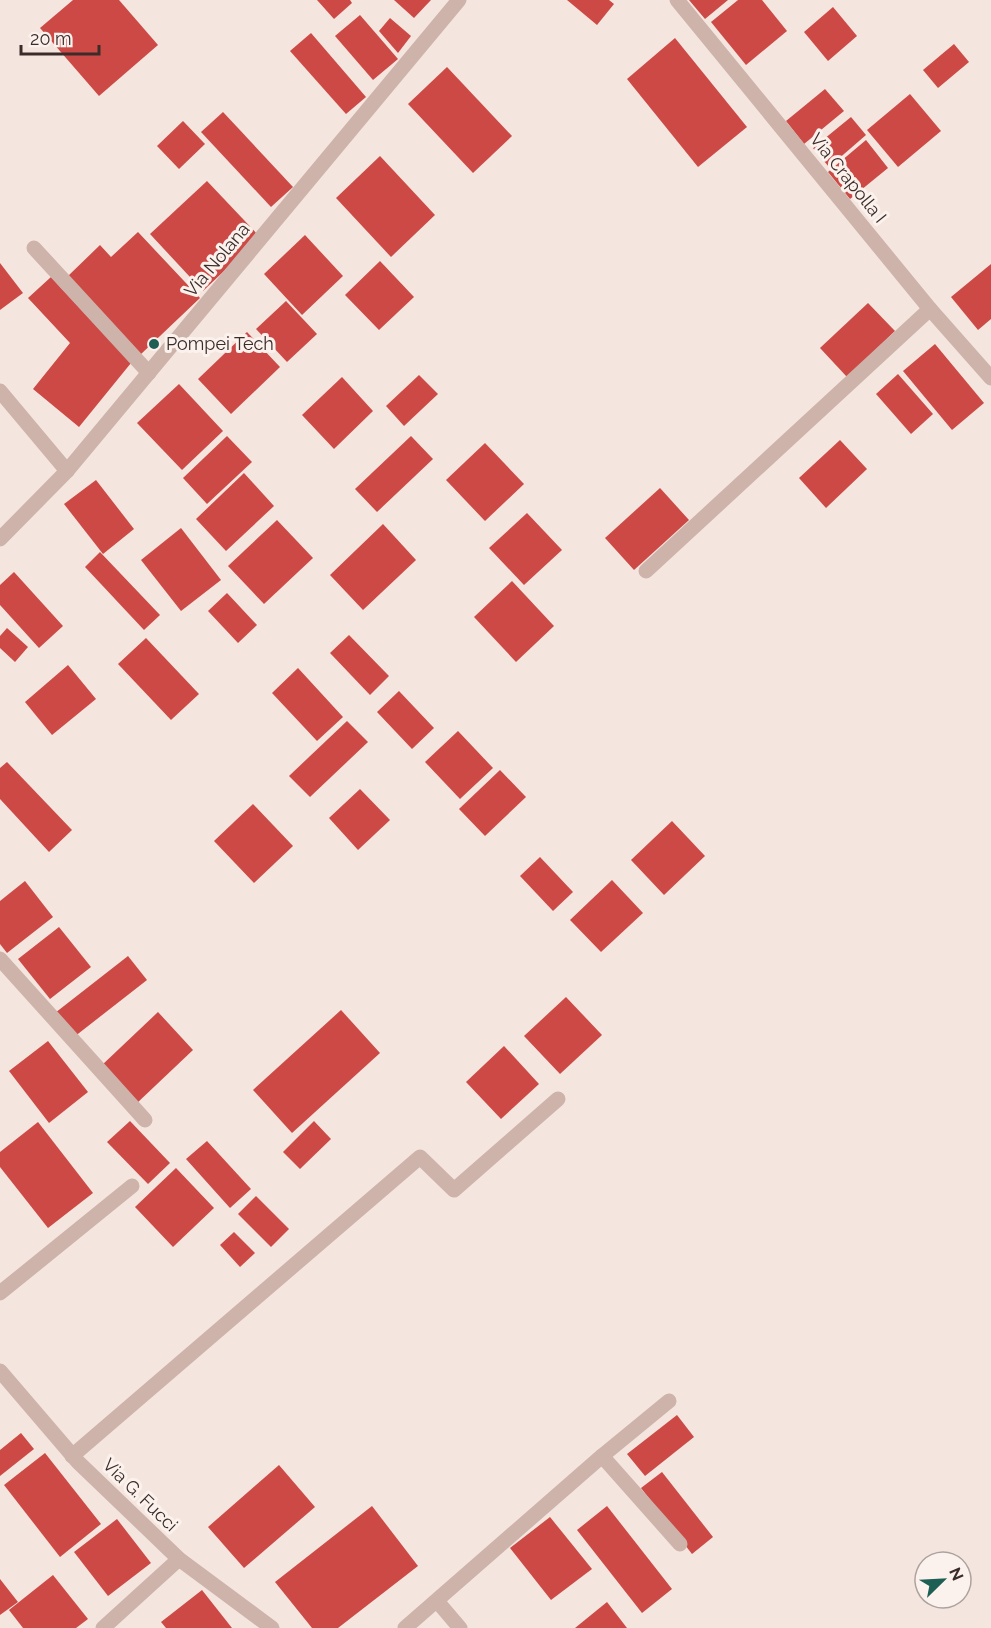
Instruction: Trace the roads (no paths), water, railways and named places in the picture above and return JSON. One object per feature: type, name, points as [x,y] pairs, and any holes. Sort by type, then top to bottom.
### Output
[{"type":"street","name":"Via Nolana","points":[[0,540],[67,471],[459,0]]},
{"type":"street","name":"Via Crapolla I","points":[[677,0],[930,309],[991,378]]},
{"type":"street","points":[[34,248],[149,373]]},
{"type":"street","points":[[646,571],[930,309]]},
{"type":"street","points":[[0,391],[67,471]]},
{"type":"street","points":[[0,959],[146,1120]]},
{"type":"street","points":[[72,1456],[420,1157],[454,1190],[558,1099]]},
{"type":"street","points":[[0,1293],[132,1186]]},
{"type":"street","name":"Via G. Fucci","points":[[0,1371],[72,1456],[179,1559],[272,1628]]},
{"type":"street","points":[[405,1628],[602,1456],[669,1401]]},
{"type":"street","points":[[602,1456],[680,1544]]},
{"type":"street","points":[[103,1628],[179,1559]]},
{"type":"street","points":[[437,1601],[460,1628]]},
{"type":"place","name":"Pompei Tech","points":[[154,344]]}]
